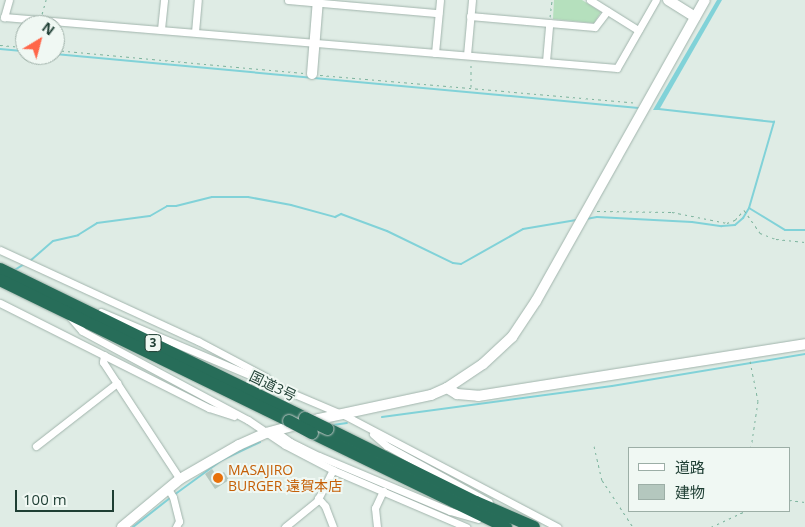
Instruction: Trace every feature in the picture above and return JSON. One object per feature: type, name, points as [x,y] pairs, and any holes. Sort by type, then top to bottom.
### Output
[{"type":"highway","name":"国道3号","points":[[0,269],[476,502],[532,526]]},
{"type":"highway","name":"国道3号","points":[[0,280],[504,526]]},
{"type":"street","points":[[9,0],[4,17],[15,18]]},
{"type":"street","points":[[161,29],[164,0]]},
{"type":"street","points":[[195,32],[198,0]]},
{"type":"street","points":[[288,0],[318,1],[438,13]]},
{"type":"street","points":[[435,53],[440,0]]},
{"type":"street","points":[[469,55],[472,0]]},
{"type":"street","points":[[590,0],[638,30]]},
{"type":"street","points":[[65,22],[617,68],[656,0]]},
{"type":"street","points":[[122,527],[180,479],[239,445],[270,432],[319,419],[431,395],[447,388],[483,364],[512,337],[536,301],[705,0]]},
{"type":"street","points":[[312,74],[318,1]]},
{"type":"street","points":[[672,1],[695,17]]},
{"type":"street","points":[[470,16],[595,27],[607,11]]},
{"type":"street","points":[[546,61],[549,23]]},
{"type":"street","points":[[0,250],[198,341],[298,394]]},
{"type":"street","points":[[56,296],[110,316],[344,415],[403,444],[557,527]]},
{"type":"street","points":[[0,303],[209,408],[248,420]]},
{"type":"street","points":[[67,314],[82,331],[290,442],[441,507],[504,526]]},
{"type":"street","points":[[447,388],[458,394],[478,396],[805,344]]},
{"type":"street","points":[[104,355],[103,362],[180,479]]},
{"type":"street","points":[[36,446],[117,383]]},
{"type":"street","points":[[363,426],[387,446],[532,526]]},
{"type":"street","points":[[270,432],[333,470],[454,524],[466,527]]},
{"type":"street","points":[[285,527],[318,498],[333,470]]},
{"type":"street","points":[[168,489],[173,497],[179,522],[176,527]]},
{"type":"street","points":[[376,527],[375,508],[383,491]]},
{"type":"street","points":[[318,498],[325,506],[333,527]]},
{"type":"path","points":[[42,15],[46,0]]},
{"type":"path","points":[[549,23],[552,0]]},
{"type":"path","points":[[0,45],[15,46]]},
{"type":"path","points":[[65,51],[646,104]]},
{"type":"path","points":[[469,55],[471,88]]},
{"type":"path","points":[[586,211],[672,212],[727,223],[735,220],[744,210],[760,234],[776,239],[805,242]]},
{"type":"path","points":[[747,353],[758,401],[751,447]]},
{"type":"path","points":[[594,446],[602,480],[632,527]]},
{"type":"path","points":[[790,500],[805,502]]},
{"type":"path","points":[[711,527],[743,512]]},
{"type":"green space","points":[[554,0],[582,0],[601,12],[594,23],[553,19]]},
{"type":"water","points":[[717,0],[722,0],[659,110],[653,110]]},
{"type":"building","name":"MASAJIRO BURGER 遠賀本店","points":[[212,469],[217,476],[224,472],[229,480],[215,489],[205,474]]},
{"type":"waterway","points":[[0,49],[15,50]]},
{"type":"waterway","points":[[65,55],[639,108]]},
{"type":"waterway","points":[[586,219],[597,217],[692,222],[722,226],[735,225],[743,218],[749,208],[774,122],[659,109]]},
{"type":"waterway","points":[[30,261],[53,241],[78,235],[97,223],[150,216],[167,206],[176,206],[212,197],[248,197],[291,205],[335,217],[341,214],[387,231],[453,263],[461,264],[523,229],[576,220]]},
{"type":"waterway","points":[[749,208],[785,230],[805,230]]},
{"type":"waterway","points":[[13,271],[24,264]]},
{"type":"waterway","points":[[382,417],[612,386],[805,354]]},
{"type":"waterway","points":[[333,425],[347,423]]},
{"type":"waterway","points":[[174,495],[222,460],[260,442]]},
{"type":"waterway","points":[[133,527],[170,498]]},
{"type":"place","name":"MASAJIRO BURGER 遠賀本店","points":[[218,478]]}]
